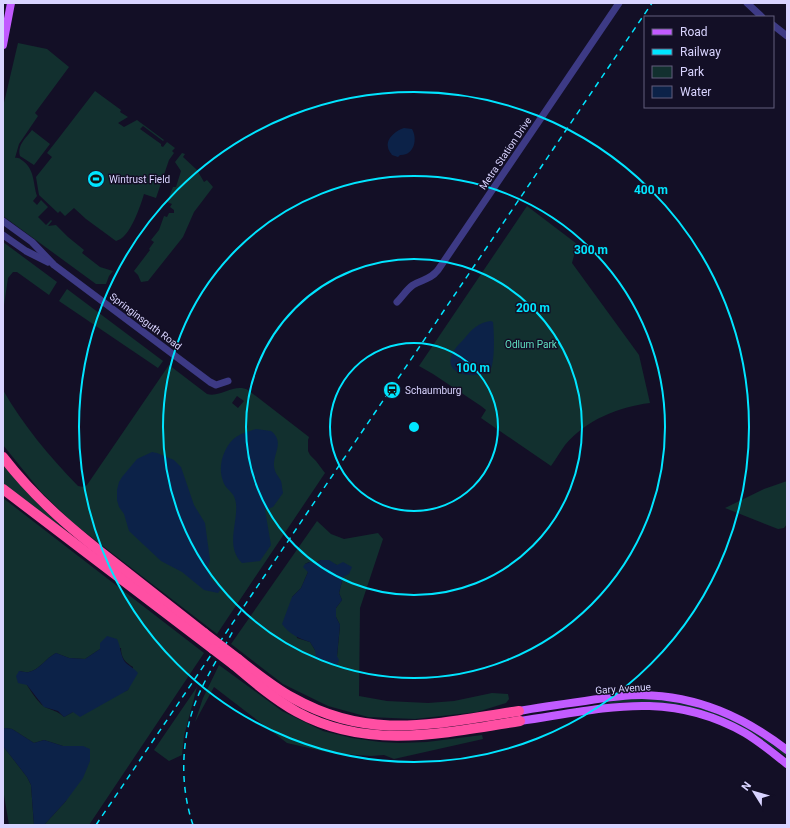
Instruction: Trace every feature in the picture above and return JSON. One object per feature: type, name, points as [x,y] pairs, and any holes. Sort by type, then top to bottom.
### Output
[{"type":"highway","points":[[3,457],[19,478],[39,500],[68,526],[202,636]]},
{"type":"highway","points":[[3,489],[202,636],[236,662],[272,696],[299,713],[331,726],[360,733],[391,737],[415,736],[520,716]]},
{"type":"main road","points":[[3,45],[11,3]]},
{"type":"main road","name":"Gary Avenue","points":[[520,716],[622,696],[642,695],[672,697],[700,703],[732,715],[757,729],[787,750]]},
{"type":"main road","name":"Gary Avenue","points":[[520,716],[625,706],[676,708],[701,714],[732,726],[756,740],[787,764]]},
{"type":"street","name":"Metra Station Drive","points":[[397,302],[410,288],[419,282],[434,276],[619,3]]},
{"type":"street","points":[[747,3],[761,16]]},
{"type":"street","points":[[774,26],[787,36]]},
{"type":"street","name":"Springinsguth Road","points":[[3,221],[32,242],[54,265],[210,382],[216,385],[228,381]]},
{"type":"street","name":"Springinsguth Road","points":[[3,235],[26,251],[54,265]]},
{"type":"green space","points":[[18,43],[47,49],[69,67],[35,113],[38,116],[19,144],[15,158],[22,160],[32,173],[37,196],[33,201],[37,205],[41,200],[48,207],[38,217],[46,225],[51,220],[52,221],[48,226],[56,225],[84,250],[82,253],[100,267],[113,271],[106,284],[96,284],[3,216],[3,107]]},
{"type":"green space","name":"Wintrust Field","points":[[95,91],[128,117],[118,123],[124,127],[137,120],[164,140],[163,141],[143,126],[140,129],[161,144],[161,146],[163,147],[167,142],[175,148],[172,151],[174,153],[169,160],[156,198],[144,194],[130,228],[121,239],[116,241],[86,219],[74,208],[65,216],[60,211],[58,213],[39,195],[36,177],[52,157],[47,153]]},
{"type":"green space","points":[[32,130],[50,144],[34,165],[20,156],[19,152],[21,145]]},
{"type":"green space","points":[[182,153],[185,154],[183,157],[197,170],[204,182],[207,180],[213,187],[194,212],[183,237],[148,281],[141,282],[138,275],[134,271],[150,250],[149,249],[154,242],[151,240],[159,230],[164,216],[167,217],[169,213],[174,213],[174,210],[170,207],[172,204],[167,202],[173,187],[176,187],[181,171],[175,162]]},
{"type":"green space","name":"Odlum Park","points":[[527,206],[577,244],[572,263],[639,355],[650,403],[615,411],[603,416],[583,428],[565,445],[551,466],[481,418],[486,410],[481,406],[419,366]]},
{"type":"green space","points":[[3,242],[57,282],[49,295],[17,272],[13,272],[8,278],[3,312]]},
{"type":"green space","points":[[67,289],[163,361],[158,368],[59,301]]},
{"type":"green space","points":[[169,365],[207,394],[212,395],[238,388],[248,390],[309,437],[308,451],[325,473],[217,634],[73,523],[41,492],[3,445],[3,390],[28,428],[57,463],[78,486],[84,487],[87,485]],"holes":[[[237,396],[244,401],[238,408],[232,403]]]},
{"type":"green space","points":[[3,465],[36,501],[71,535],[70,536],[3,484]]},
{"type":"green space","points":[[787,481],[787,524],[784,528],[778,529],[725,508],[764,489]]},
{"type":"green space","points":[[3,498],[204,653],[89,825],[44,825],[66,801],[83,746],[63,746],[44,740],[34,743],[12,729],[5,728],[3,730]],"holes":[[[121,648],[124,659],[133,667],[128,690],[64,717],[59,713],[45,707],[38,701],[19,671],[33,671],[56,653],[69,658],[85,659],[100,649]]]},
{"type":"green space","points":[[317,521],[331,534],[344,539],[378,533],[383,539],[360,608],[359,696],[387,701],[428,703],[454,701],[492,693],[508,694],[509,699],[506,703],[477,712],[415,719],[368,717],[328,706],[283,684],[231,644]],"holes":[[[321,560],[337,565],[343,577],[339,593],[342,600],[336,608],[336,617],[340,625],[337,656],[315,650],[310,642],[297,638],[292,597],[301,588],[308,572],[305,564],[309,562],[314,564]]]},
{"type":"green space","points":[[219,665],[282,711],[323,731],[352,738],[399,743],[427,742],[482,735],[483,739],[394,759],[384,755],[371,756],[331,753],[287,743],[214,687],[195,722],[203,698]]},
{"type":"green space","points":[[197,687],[184,736],[182,755],[169,761],[154,750]]},
{"type":"green space","points":[[624,699],[670,701],[710,711],[749,729],[787,755],[787,757],[757,736],[668,704],[625,702],[583,708]]},
{"type":"green space","points":[[3,746],[27,777],[31,785],[34,825],[9,825],[3,789]]},
{"type":"water","points":[[404,128],[412,129],[415,142],[409,153],[398,157],[392,155],[388,149],[388,144],[393,135]]},
{"type":"water","points":[[491,321],[493,322],[494,341],[491,370],[487,374],[467,375],[454,370],[450,362],[456,347],[476,327]]},
{"type":"water","points":[[256,429],[271,431],[277,439],[278,443],[274,466],[281,481],[283,493],[273,507],[265,510],[271,545],[260,561],[242,563],[234,550],[233,542],[236,504],[234,496],[224,484],[221,475],[221,463],[225,451],[236,437]]},
{"type":"water","points":[[152,452],[174,460],[181,467],[194,505],[205,523],[210,560],[208,567],[210,578],[221,589],[218,593],[204,590],[182,572],[161,561],[129,531],[124,514],[119,507],[117,500],[119,482],[137,459]]},
{"type":"water","points":[[321,560],[329,560],[337,565],[343,562],[352,567],[349,574],[343,577],[339,593],[342,600],[336,608],[336,617],[340,625],[337,656],[339,660],[337,665],[333,665],[316,657],[315,650],[310,642],[294,635],[282,624],[292,597],[301,588],[308,572],[303,567],[305,564],[310,562],[315,564]]},
{"type":"water","points":[[107,636],[117,639],[125,662],[138,673],[128,690],[80,717],[73,712],[64,717],[58,711],[44,707],[27,685],[18,683],[16,676],[19,671],[33,671],[56,653],[69,658],[85,659],[100,649],[100,643]]},
{"type":"water","points":[[5,728],[12,729],[34,743],[44,740],[63,746],[83,746],[90,749],[90,761],[83,778],[66,801],[44,825],[34,825],[31,785],[27,777],[3,746],[3,730]]},
{"type":"railway","points":[[96,825],[652,3]]},
{"type":"railway","points":[[193,825],[185,793],[184,776],[185,743],[188,727],[192,711],[202,687],[233,631]]},
{"type":"place","name":"Wintrust Field","points":[[96,179]]},
{"type":"place","name":"Schaumburg","points":[[392,390]]}]
